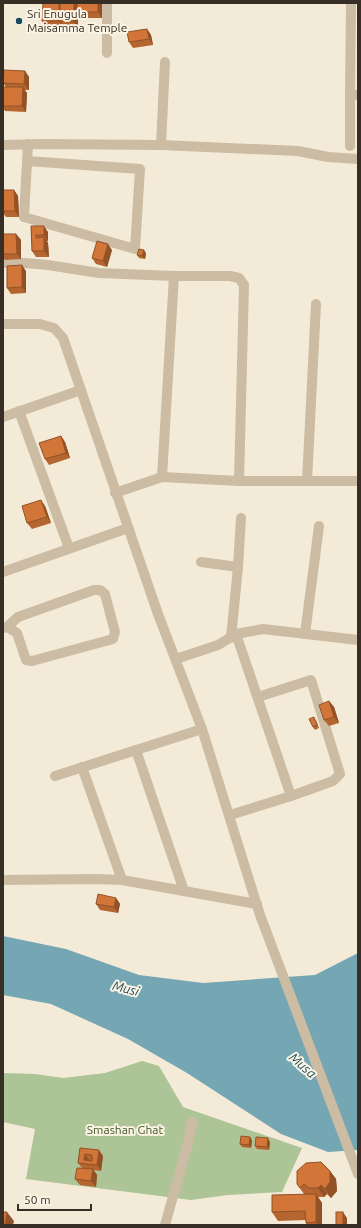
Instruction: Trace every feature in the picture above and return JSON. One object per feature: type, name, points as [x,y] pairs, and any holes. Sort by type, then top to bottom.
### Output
[{"type":"street","points":[[107,3],[107,53]]},
{"type":"street","points":[[350,146],[354,95],[351,3]]},
{"type":"street","points":[[161,145],[165,62]]},
{"type":"street","points":[[28,144],[24,217],[135,249],[140,169],[28,161]]},
{"type":"street","points":[[3,145],[161,145],[298,151],[328,157],[358,159]]},
{"type":"street","points":[[3,263],[48,265],[99,273],[174,276],[230,276],[239,278],[244,285],[239,481]]},
{"type":"street","points":[[162,477],[174,276]]},
{"type":"street","points":[[307,482],[316,304]]},
{"type":"street","points":[[3,324],[40,324],[54,328],[63,338],[128,528],[202,729],[260,915],[358,1174]]},
{"type":"street","points":[[3,417],[81,390]]},
{"type":"street","points":[[19,411],[69,548]]},
{"type":"street","points":[[116,493],[162,477],[239,481],[358,481]]},
{"type":"street","points":[[241,518],[233,636],[258,697],[291,796]]},
{"type":"street","points":[[305,634],[319,526]]},
{"type":"street","points":[[4,569],[128,528]]},
{"type":"street","points":[[201,562],[238,567]]},
{"type":"street","points":[[94,590],[100,590],[105,594],[115,632],[114,639],[32,661],[26,660],[17,633],[5,627],[18,617],[94,590]]},
{"type":"street","points":[[176,659],[218,645],[233,636],[263,629],[358,640]]},
{"type":"street","points":[[230,815],[333,781],[340,774],[311,680],[258,697]]},
{"type":"street","points":[[55,776],[202,729]]},
{"type":"street","points":[[136,750],[184,892]]},
{"type":"street","points":[[82,767],[122,880]]},
{"type":"street","points":[[3,880],[122,880],[257,904]]},
{"type":"street","points":[[166,1225],[188,1143],[192,1122]]},
{"type":"green space","name":"Smashan Ghat","points":[[142,1061],[159,1066],[183,1107],[302,1148],[282,1192],[228,1195],[191,1200],[26,1179],[35,1129],[3,1122],[3,1073],[35,1074],[63,1078],[105,1073]]},
{"type":"water","points":[[3,936],[66,949],[139,975],[203,983],[315,975],[358,953],[358,1150],[328,1152],[281,1134],[187,1073],[128,1039],[51,1004],[3,995]]},
{"type":"building","points":[[43,3],[59,3],[59,21],[42,21]]},
{"type":"building","points":[[60,3],[74,3],[73,21],[60,21]]},
{"type":"building","points":[[77,3],[98,3],[98,12],[77,12]]},
{"type":"building","points":[[147,29],[149,39],[129,42],[127,32]]},
{"type":"building","points":[[4,70],[25,71],[24,84],[3,83]]},
{"type":"building","points":[[3,87],[23,87],[22,106],[3,106]]},
{"type":"building","points":[[3,190],[14,190],[15,211],[3,211]]},
{"type":"building","points":[[31,226],[44,226],[44,235],[36,235],[36,238],[44,237],[44,251],[32,251]]},
{"type":"building","points":[[3,234],[16,234],[17,254],[3,254]]},
{"type":"building","points":[[97,241],[108,244],[103,261],[92,258]]},
{"type":"building","points":[[139,249],[144,250],[142,256],[137,255]]},
{"type":"building","points":[[22,265],[22,287],[7,288],[7,266]]},
{"type":"building","points":[[61,436],[66,453],[45,459],[39,443]]},
{"type":"building","points":[[41,500],[47,517],[27,523],[22,506]]},
{"type":"building","points":[[329,701],[334,717],[324,720],[319,705]]},
{"type":"building","points":[[314,717],[317,725],[313,727],[309,719]]},
{"type":"building","points":[[98,894],[116,898],[114,907],[96,904]]},
{"type":"building","points":[[241,1136],[250,1137],[249,1145],[240,1144]]},
{"type":"building","points":[[256,1137],[268,1138],[267,1147],[255,1146]]},
{"type":"building","points":[[80,1148],[99,1150],[97,1165],[78,1163]],"holes":[[[85,1154],[92,1155],[92,1161],[84,1160]]]},
{"type":"building","points":[[321,1162],[330,1171],[330,1182],[325,1189],[321,1185],[318,1188],[309,1188],[304,1184],[300,1188],[297,1184],[297,1171],[306,1163]]},
{"type":"building","points":[[77,1168],[93,1169],[91,1181],[75,1179]]},
{"type":"building","points":[[316,1194],[316,1222],[306,1223],[305,1211],[272,1212],[272,1195]]},
{"type":"building","points":[[3,1212],[7,1212],[5,1225],[3,1225]]},
{"type":"building","points":[[336,1212],[343,1212],[343,1225],[336,1225]]},
{"type":"place","name":"Sri Enugula Maisamma Temple","points":[[19,21]]},
{"type":"water label","name":"Musi","points":[[126,988]]},
{"type":"water label","name":"Musa","points":[[303,1065]]}]
